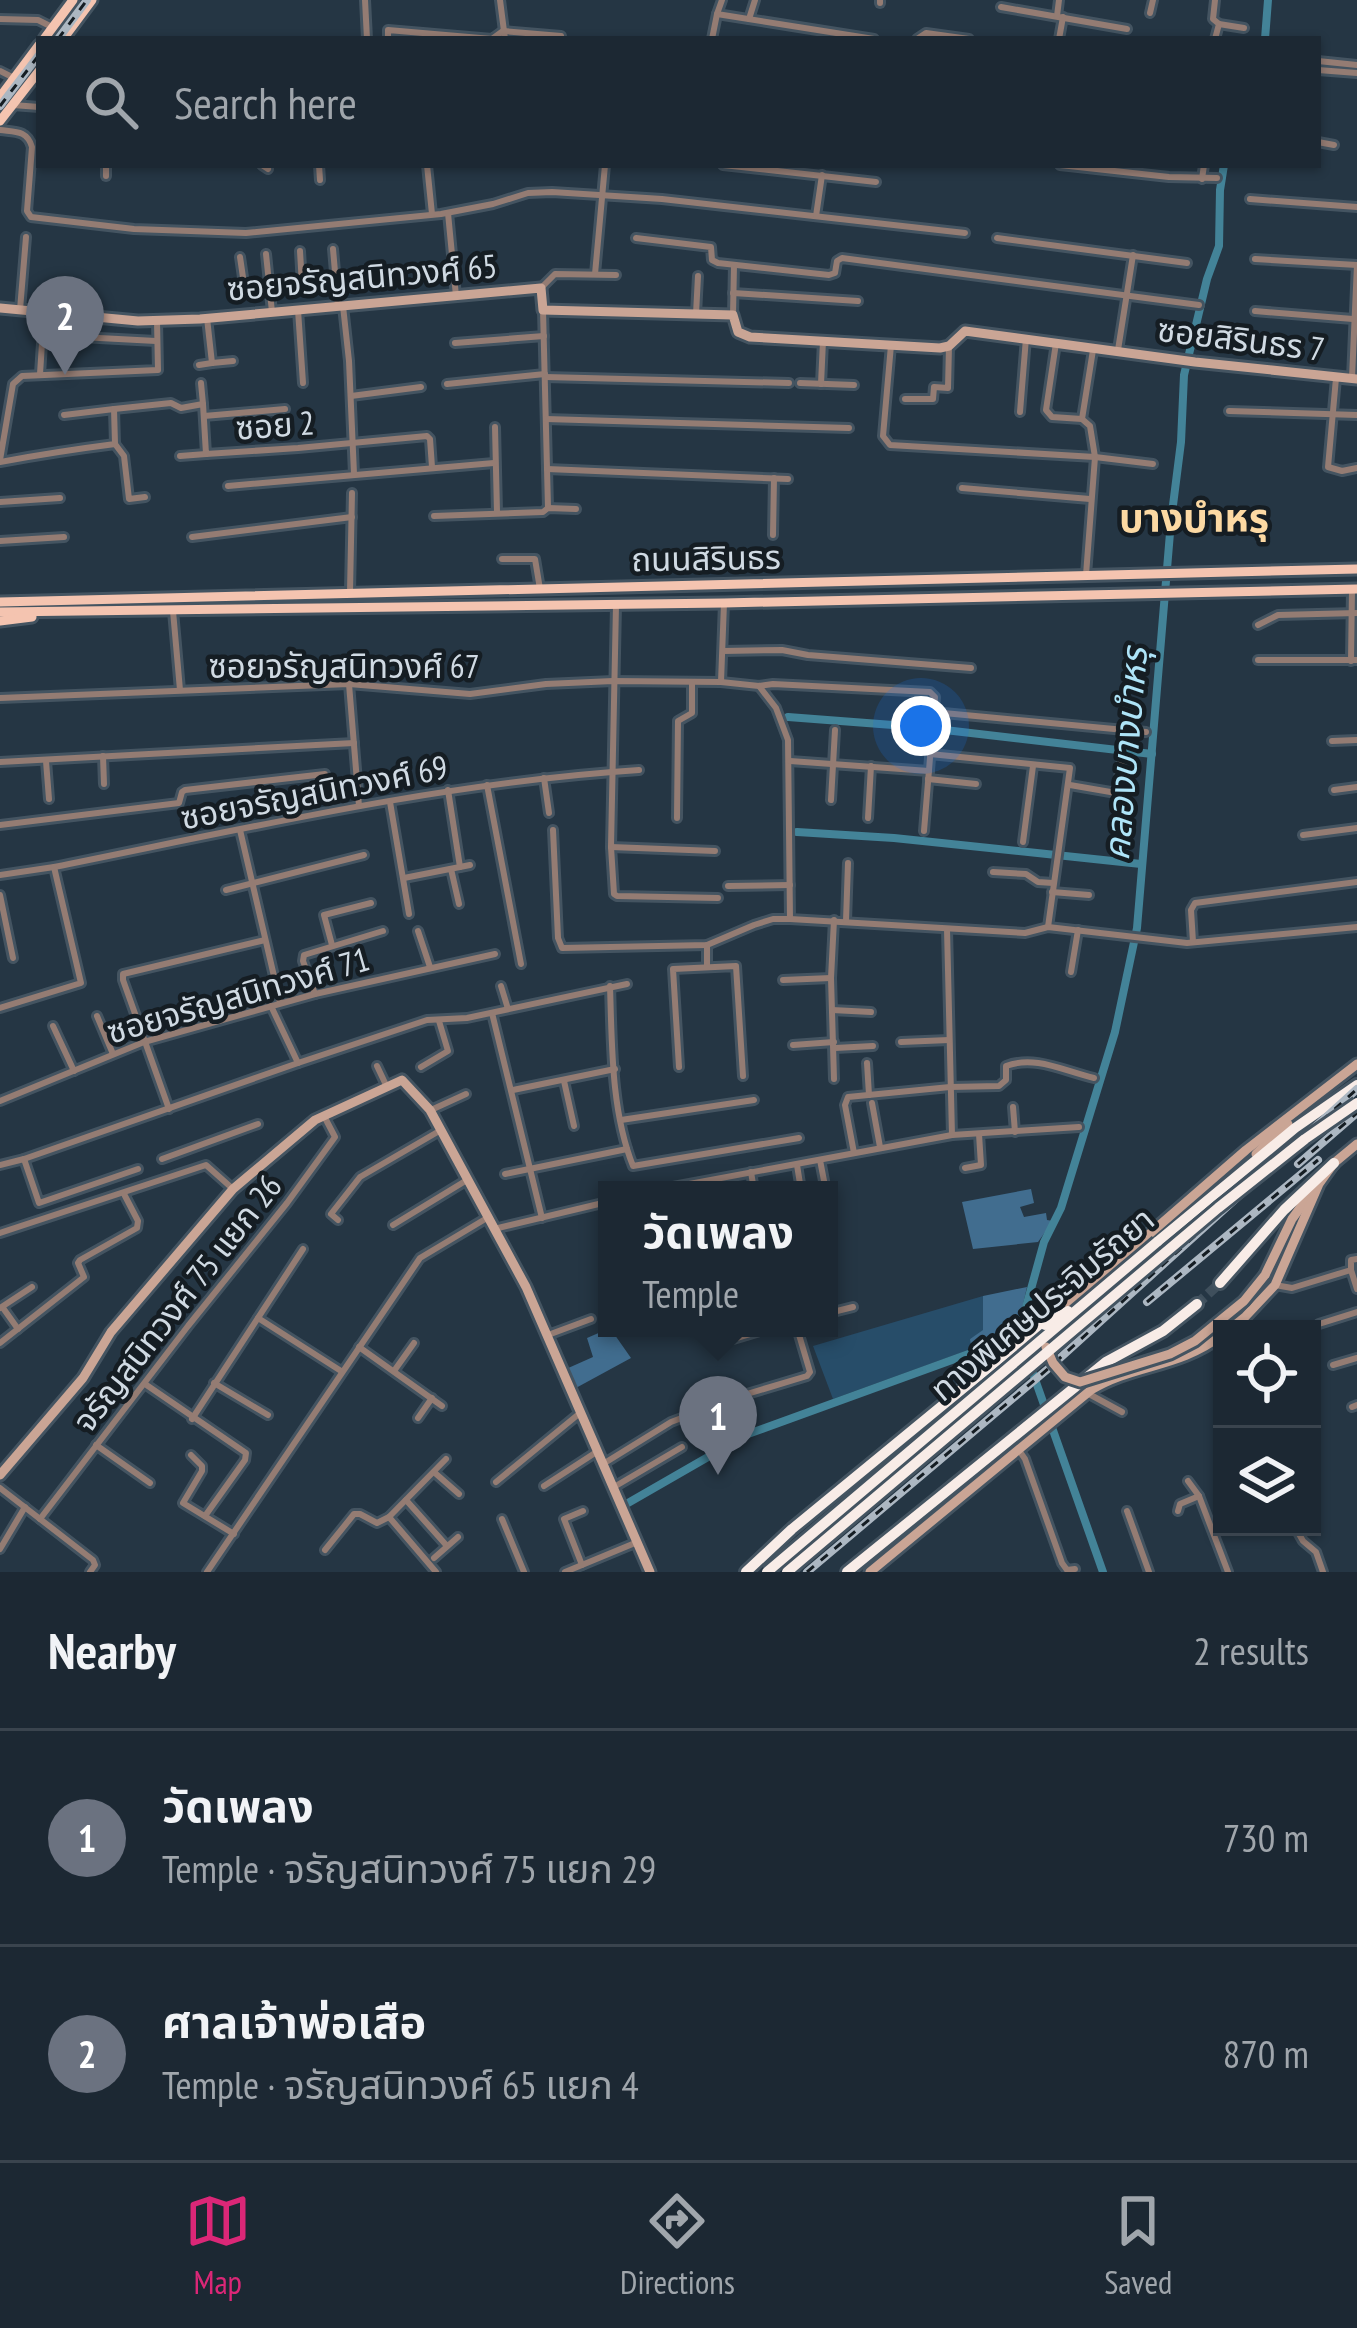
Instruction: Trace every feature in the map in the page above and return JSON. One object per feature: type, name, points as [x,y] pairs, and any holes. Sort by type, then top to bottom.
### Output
[{"type":"highway","name":"ทางพิเศษประจิมรัถยา","points":[[765,1572],[1238,1174],[1357,1085]]},
{"type":"highway","name":"ทางพิเศษประจิมรัถยา","points":[[787,1572],[1218,1208],[1357,1102]]},
{"type":"highway","points":[[1220,1283],[1284,1210],[1334,1163]]},
{"type":"highway","points":[[746,1572],[791,1529],[1017,1344],[1078,1304]]},
{"type":"highway","points":[[848,1572],[1106,1362],[1163,1331],[1197,1304]]},
{"type":"main road","points":[[46,36],[73,0]]},
{"type":"main road","points":[[65,36],[92,0]]},
{"type":"main road","points":[[0,97],[36,49]]},
{"type":"main road","points":[[0,121],[36,75]]},
{"type":"main road","name":"ถนนสิรินธร","points":[[0,599],[1357,569]]},
{"type":"main road","points":[[810,601],[812,582]]},
{"type":"main road","points":[[796,601],[797,583]]},
{"type":"main road","name":"ถนนสิรินธร","points":[[0,616],[1354,589]]},
{"type":"street","points":[[364,0],[367,36]]},
{"type":"street","points":[[500,0],[504,35],[561,36]]},
{"type":"street","points":[[713,36],[722,0]]},
{"type":"street","points":[[749,19],[755,0]]},
{"type":"street","points":[[1059,0],[1059,36]]},
{"type":"street","points":[[1150,13],[1153,0]]},
{"type":"street","points":[[1215,0],[1213,20],[1244,28]]},
{"type":"street","points":[[1001,7],[1126,29]]},
{"type":"street","points":[[717,14],[855,36]]},
{"type":"street","points":[[0,20],[38,20],[52,28]]},
{"type":"street","points":[[1216,36],[1219,24]]},
{"type":"street","points":[[388,36],[388,30],[457,36]]},
{"type":"street","points":[[1321,62],[1357,69]]},
{"type":"street","points":[[1321,70],[1357,69]]},
{"type":"street","points":[[0,71],[14,78]]},
{"type":"street","points":[[13,105],[36,107]]},
{"type":"street","points":[[0,130],[22,133],[35,147],[27,211],[31,217],[134,229],[246,232],[448,213],[528,194],[604,196],[965,233]]},
{"type":"street","points":[[1321,143],[1334,145]]},
{"type":"street","points":[[106,168],[106,176]]},
{"type":"street","points":[[319,168],[320,180]]},
{"type":"street","points":[[427,168],[432,214]]},
{"type":"street","points":[[595,274],[605,168]]},
{"type":"street","points":[[750,168],[876,182]]},
{"type":"street","points":[[1093,168],[1216,178]]},
{"type":"street","points":[[1202,178],[1204,168]]},
{"type":"street","points":[[816,217],[822,176]]},
{"type":"street","points":[[1250,199],[1357,207]]},
{"type":"street","points":[[448,213],[456,296]]},
{"type":"street","points":[[20,310],[26,237]]},
{"type":"street","points":[[636,238],[711,247],[715,262],[734,265],[829,275],[842,258],[1199,305]]},
{"type":"street","points":[[997,238],[1187,263]]},
{"type":"street","points":[[333,248],[354,474]]},
{"type":"street","points":[[300,251],[302,285]]},
{"type":"street","points":[[266,254],[272,312]]},
{"type":"street","points":[[734,265],[733,315],[742,335],[940,348],[964,332],[1118,350],[1133,255]]},
{"type":"street","points":[[240,256],[244,291],[336,282]]},
{"type":"street","points":[[1255,260],[1357,265],[1354,379]]},
{"type":"street","points":[[541,288],[555,274],[616,275]]},
{"type":"street","points":[[696,314],[698,276]]},
{"type":"street","name":"ซอยจรัญสนิทวงศ์ 65","points":[[0,308],[157,321],[541,288],[543,310]]},
{"type":"street","points":[[733,293],[857,301]]},
{"type":"street","points":[[298,310],[303,383]]},
{"type":"street","points":[[548,508],[543,310],[733,315]]},
{"type":"street","points":[[1255,311],[1356,319]]},
{"type":"street","points":[[40,374],[44,314]]},
{"type":"street","points":[[94,317],[94,339]]},
{"type":"street","points":[[207,318],[212,363]]},
{"type":"street","points":[[115,444],[0,461],[13,384],[22,376],[40,374],[158,370],[157,321]]},
{"type":"street","points":[[43,335],[156,341]]},
{"type":"street","points":[[455,343],[544,336]]},
{"type":"street","points":[[1020,412],[1026,338]]},
{"type":"street","points":[[821,384],[823,340]]},
{"type":"street","points":[[1055,343],[1046,410],[1052,417],[1082,419],[1090,426],[1095,457],[1086,575]]},
{"type":"street","points":[[891,345],[883,436],[890,445],[1154,464]]},
{"type":"street","points":[[905,399],[933,399],[934,387],[948,388],[949,346]]},
{"type":"street","points":[[1082,419],[1094,347]]},
{"type":"street","name":"ซอยสิรินธร 7","points":[[1118,350],[1354,379]]},
{"type":"street","points":[[199,365],[233,361]]},
{"type":"street","points":[[447,384],[545,376],[788,383]]},
{"type":"street","points":[[1336,378],[1328,467],[1357,468]]},
{"type":"street","points":[[201,383],[203,404]]},
{"type":"street","points":[[800,383],[854,385]]},
{"type":"street","points":[[350,396],[422,387]]},
{"type":"street","name":"ซอย 2","points":[[64,416],[171,403],[181,408],[203,404],[206,454],[427,436],[432,467]]},
{"type":"street","points":[[114,409],[115,444],[124,456],[129,499],[145,497]]},
{"type":"street","points":[[204,416],[285,410]]},
{"type":"street","points":[[1229,411],[1357,415]]},
{"type":"street","points":[[546,419],[849,428]]},
{"type":"street","points":[[495,427],[497,512]]},
{"type":"street","points":[[180,456],[206,454]]},
{"type":"street","points":[[228,486],[494,463]]},
{"type":"street","points":[[548,469],[788,479]]},
{"type":"street","points":[[773,535],[774,478]]},
{"type":"street","points":[[962,488],[1091,500]]},
{"type":"street","points":[[350,594],[352,493]]},
{"type":"street","points":[[0,502],[60,498]]},
{"type":"street","points":[[434,516],[576,509]]},
{"type":"street","points":[[192,537],[352,517]]},
{"type":"street","points":[[0,542],[64,537]]},
{"type":"street","points":[[502,559],[535,559],[540,590]]},
{"type":"street","points":[[1258,660],[1354,660],[1354,589]]},
{"type":"street","points":[[721,682],[724,603]]},
{"type":"street","points":[[616,604],[614,894],[718,898]]},
{"type":"street","points":[[173,611],[180,690]]},
{"type":"street","points":[[1258,625],[1278,615],[1354,613]]},
{"type":"street","points":[[722,651],[782,650],[970,668]]},
{"type":"street","points":[[677,818],[678,721],[692,713],[692,682]]},
{"type":"street","name":"ซอยจรัญสนิทวงศ์ 67","points":[[0,698],[349,684],[470,694],[546,684],[721,682],[933,693],[933,712]]},
{"type":"street","points":[[349,684],[359,806]]},
{"type":"street","points":[[759,686],[785,729],[790,761],[790,919]]},
{"type":"street","points":[[924,830],[933,712],[1146,732]]},
{"type":"street","points":[[831,800],[835,730]]},
{"type":"street","points":[[1332,741],[1357,740]]},
{"type":"street","points":[[0,762],[353,743]]},
{"type":"street","points":[[930,754],[1070,768],[1048,927]]},
{"type":"street","points":[[103,756],[104,784]]},
{"type":"street","points":[[46,759],[49,799]]},
{"type":"street","points":[[1117,791],[1122,760]]},
{"type":"street","points":[[790,761],[871,766],[976,784]]},
{"type":"street","points":[[868,818],[871,766]]},
{"type":"street","points":[[1023,842],[1033,766]]},
{"type":"street","name":"ซอยจรัญสนิทวงศ์ 69","points":[[0,874],[448,790],[639,770]]},
{"type":"street","points":[[0,825],[179,803],[185,790],[325,774]]},
{"type":"street","points":[[544,778],[549,813]]},
{"type":"street","points":[[487,785],[521,964]]},
{"type":"street","points":[[1069,785],[1117,791],[1123,798],[1116,845]]},
{"type":"street","points":[[1334,790],[1357,787]]},
{"type":"street","points":[[448,790],[461,867],[459,904]]},
{"type":"street","points":[[390,802],[409,914]]},
{"type":"street","points":[[1303,835],[1357,828]]},
{"type":"street","points":[[240,830],[280,1003]]},
{"type":"street","points":[[553,830],[562,948],[707,945],[754,925],[790,919],[1024,933],[1048,927],[1170,943],[1357,927]]},
{"type":"street","points":[[611,847],[715,851]]},
{"type":"street","points":[[226,890],[364,855]]},
{"type":"street","points":[[846,921],[848,862]]},
{"type":"street","points":[[0,1008],[81,982],[53,867]]},
{"type":"street","points":[[404,878],[461,867]]},
{"type":"street","points":[[993,872],[1026,874],[1038,882],[1053,883]]},
{"type":"street","points":[[1193,942],[1191,910],[1196,903],[1357,882]]},
{"type":"street","points":[[728,886],[790,885]]},
{"type":"street","points":[[1052,892],[1089,895]]},
{"type":"street","points":[[0,896],[13,958]]},
{"type":"street","points":[[332,945],[324,915],[371,902]]},
{"type":"street","points":[[834,920],[834,1079]]},
{"type":"street","points":[[947,928],[952,1135]]},
{"type":"street","points":[[1071,972],[1078,930]]},
{"type":"street","points":[[315,994],[303,956],[383,931]]},
{"type":"street","points":[[418,931],[430,968]]},
{"type":"street","points":[[169,1109],[123,974],[265,940]]},
{"type":"street","points":[[706,967],[707,945]]},
{"type":"street","name":"ซอยจรัญสนิทวงศ์ 71","points":[[0,1101],[144,1042],[315,994],[495,954]]},
{"type":"street","points":[[679,1067],[672,969],[737,967],[743,1076]]},
{"type":"street","points":[[783,980],[832,978]]},
{"type":"street","points":[[0,1165],[427,1020],[492,1013],[627,984]]},
{"type":"street","points":[[501,986],[508,1009]]},
{"type":"street","points":[[610,986],[621,1120],[634,1166],[799,1138]]},
{"type":"street","points":[[271,1006],[298,1063]]},
{"type":"street","points":[[832,1010],[871,1012]]},
{"type":"street","points":[[492,1013],[542,1218]]},
{"type":"street","points":[[97,1016],[113,1054]]},
{"type":"street","points":[[421,1066],[448,1052],[439,1021]]},
{"type":"street","points":[[53,1026],[74,1071]]},
{"type":"street","points":[[901,1042],[949,1040]]},
{"type":"street","points":[[793,1045],[873,1046]]},
{"type":"street","points":[[854,1153],[845,1100],[998,1086],[1006,1080],[1006,1066],[1011,1062],[1044,1062],[1094,1078]]},
{"type":"street","points":[[867,1063],[880,1148]]},
{"type":"street","points":[[765,1572],[993,1382],[1065,1306],[1246,1150],[1357,1064]]},
{"type":"street","points":[[376,1066],[386,1085]]},
{"type":"street","points":[[511,1090],[615,1069]]},
{"type":"street","points":[[0,1475],[82,1378],[111,1332],[233,1190],[322,1115],[399,1079],[430,1110],[526,1286],[650,1572]]},
{"type":"street","points":[[564,1081],[574,1126]]},
{"type":"street","points":[[430,1110],[466,1094]]},
{"type":"street","points":[[621,1120],[754,1100]]},
{"type":"street","points":[[1312,1100],[1256,1154],[1078,1304],[1048,1339],[1046,1346],[1058,1370],[1080,1382],[1183,1348],[1244,1301],[1265,1275],[1292,1219],[1334,1163],[1357,1144]]},
{"type":"street","points":[[1013,1107],[1015,1132]]},
{"type":"street","name":"จรัญสนิทวงศ์ 75 แยก 26","points":[[40,1519],[335,1137],[322,1115]]},
{"type":"street","points":[[162,1159],[258,1124]]},
{"type":"street","points":[[704,1181],[952,1135],[1079,1126]]},
{"type":"street","points":[[338,1220],[331,1214],[360,1177],[440,1130]]},
{"type":"street","points":[[965,1168],[981,1166],[979,1135]]},
{"type":"street","points":[[200,1147],[206,1165],[233,1190]]},
{"type":"street","points":[[505,1174],[627,1149]]},
{"type":"street","points":[[24,1160],[42,1220]]},
{"type":"street","points":[[820,1160],[824,1181]]},
{"type":"street","points":[[0,1233],[206,1165]]},
{"type":"street","points":[[797,1165],[800,1181]]},
{"type":"street","points":[[39,1202],[138,1169]]},
{"type":"street","points":[[751,1172],[752,1181]]},
{"type":"street","points":[[393,1226],[467,1180]]},
{"type":"street","points":[[1243,1320],[1275,1285],[1318,1184]]},
{"type":"street","points":[[0,1343],[84,1277],[80,1260],[138,1226],[124,1194]]},
{"type":"street","points":[[494,1229],[598,1204]]},
{"type":"street","points":[[207,1572],[423,1255],[487,1218]]},
{"type":"street","points":[[192,1418],[303,1249]]},
{"type":"street","points":[[1356,1283],[1351,1260],[1357,1259]]},
{"type":"street","points":[[1275,1285],[1292,1288],[1351,1270]]},
{"type":"street","points":[[18,1329],[1,1308],[32,1287]]},
{"type":"street","points":[[838,1310],[854,1306]]},
{"type":"street","points":[[1321,1323],[1357,1312]]},
{"type":"street","points":[[258,1318],[341,1371]]},
{"type":"street","points":[[548,1335],[590,1319]]},
{"type":"street","points":[[723,1342],[740,1337]]},
{"type":"street","points":[[604,1464],[671,1422],[807,1376],[799,1337]]},
{"type":"street","points":[[871,1572],[1088,1393],[1120,1376],[1180,1360],[1213,1340]]},
{"type":"street","points":[[394,1371],[414,1343]]},
{"type":"street","points":[[358,1347],[442,1406]]},
{"type":"street","points":[[1333,1366],[1357,1358]]},
{"type":"street","points":[[214,1383],[268,1415]]},
{"type":"street","points":[[145,1384],[245,1451],[205,1516]]},
{"type":"street","points":[[1088,1393],[1122,1412]]},
{"type":"street","points":[[418,1418],[432,1398]]},
{"type":"street","points":[[496,1482],[580,1413]]},
{"type":"street","points":[[96,1445],[149,1483]]},
{"type":"street","points":[[614,1487],[682,1447]]},
{"type":"street","points":[[1018,1449],[1064,1568],[1075,1569]]},
{"type":"street","points":[[544,1486],[598,1451]]},
{"type":"street","points":[[191,1455],[202,1471],[183,1503],[234,1534]]},
{"type":"street","points":[[325,1550],[354,1514],[379,1523],[389,1517],[446,1459]]},
{"type":"street","points":[[434,1472],[459,1494]]},
{"type":"street","points":[[1189,1481],[1228,1572]]},
{"type":"street","points":[[0,1488],[93,1560],[90,1572]]},
{"type":"street","points":[[1178,1511],[1180,1504],[1199,1496]]},
{"type":"street","points":[[406,1499],[447,1546]]},
{"type":"street","points":[[0,1549],[25,1507]]},
{"type":"street","points":[[582,1565],[564,1519],[584,1511]]},
{"type":"street","points":[[1127,1511],[1149,1572]]},
{"type":"street","points":[[389,1517],[436,1572]]},
{"type":"street","points":[[502,1519],[524,1572]]},
{"type":"street","points":[[1300,1536],[1316,1552],[1323,1572]]},
{"type":"street","points":[[434,1558],[458,1537]]},
{"type":"street","points":[[565,1572],[635,1543]]},
{"type":"shaded area","points":[[1031,1189],[1034,1203],[1020,1207],[1024,1217],[1046,1213],[1047,1220],[1053,1221],[1038,1242],[973,1249],[962,1202]]},
{"type":"shaded area","points":[[1027,1287],[1016,1334],[971,1349],[970,1339],[983,1330],[983,1296]]},
{"type":"shaded area","points":[[983,1296],[983,1331],[970,1339],[971,1349],[833,1399],[813,1346]]},
{"type":"shaded area","points":[[598,1333],[598,1337],[616,1337],[631,1358],[574,1389],[566,1369],[593,1357],[587,1338]]},
{"type":"waterway","name":"คลองบางบำหรุ","points":[[1265,36],[1268,0]]},
{"type":"waterway","name":"คลองบางบำหรุ","points":[[1018,1336],[1044,1242],[1061,1208],[1115,1032],[1137,928],[1184,375],[1219,246],[1224,168]]},
{"type":"waterway","points":[[788,717],[1152,754]]},
{"type":"waterway","points":[[797,832],[1141,864]]},
{"type":"waterway","points":[[628,1503],[748,1434],[1018,1336]]},
{"type":"waterway","points":[[1018,1337],[1103,1572]]},
{"type":"tunnel","points":[[1197,1304],[1220,1283]]},
{"type":"railway","points":[[60,36],[87,0]]},
{"type":"railway","points":[[0,106],[36,59]]},
{"type":"railway","points":[[807,1572],[1049,1368],[1357,1089]]},
{"type":"railway","points":[[1298,1164],[1357,1113]]},
{"type":"railway","points":[[1147,1302],[1318,1160]]},
{"type":"place","name":"ศาลเจ้าพ่อเสือ","points":[[65,375]]},
{"type":"place","name":"วัดเพลง","points":[[718,1475]]},
{"type":"district","name":"บางบำหรุ","points":[[1194,518]]}]
